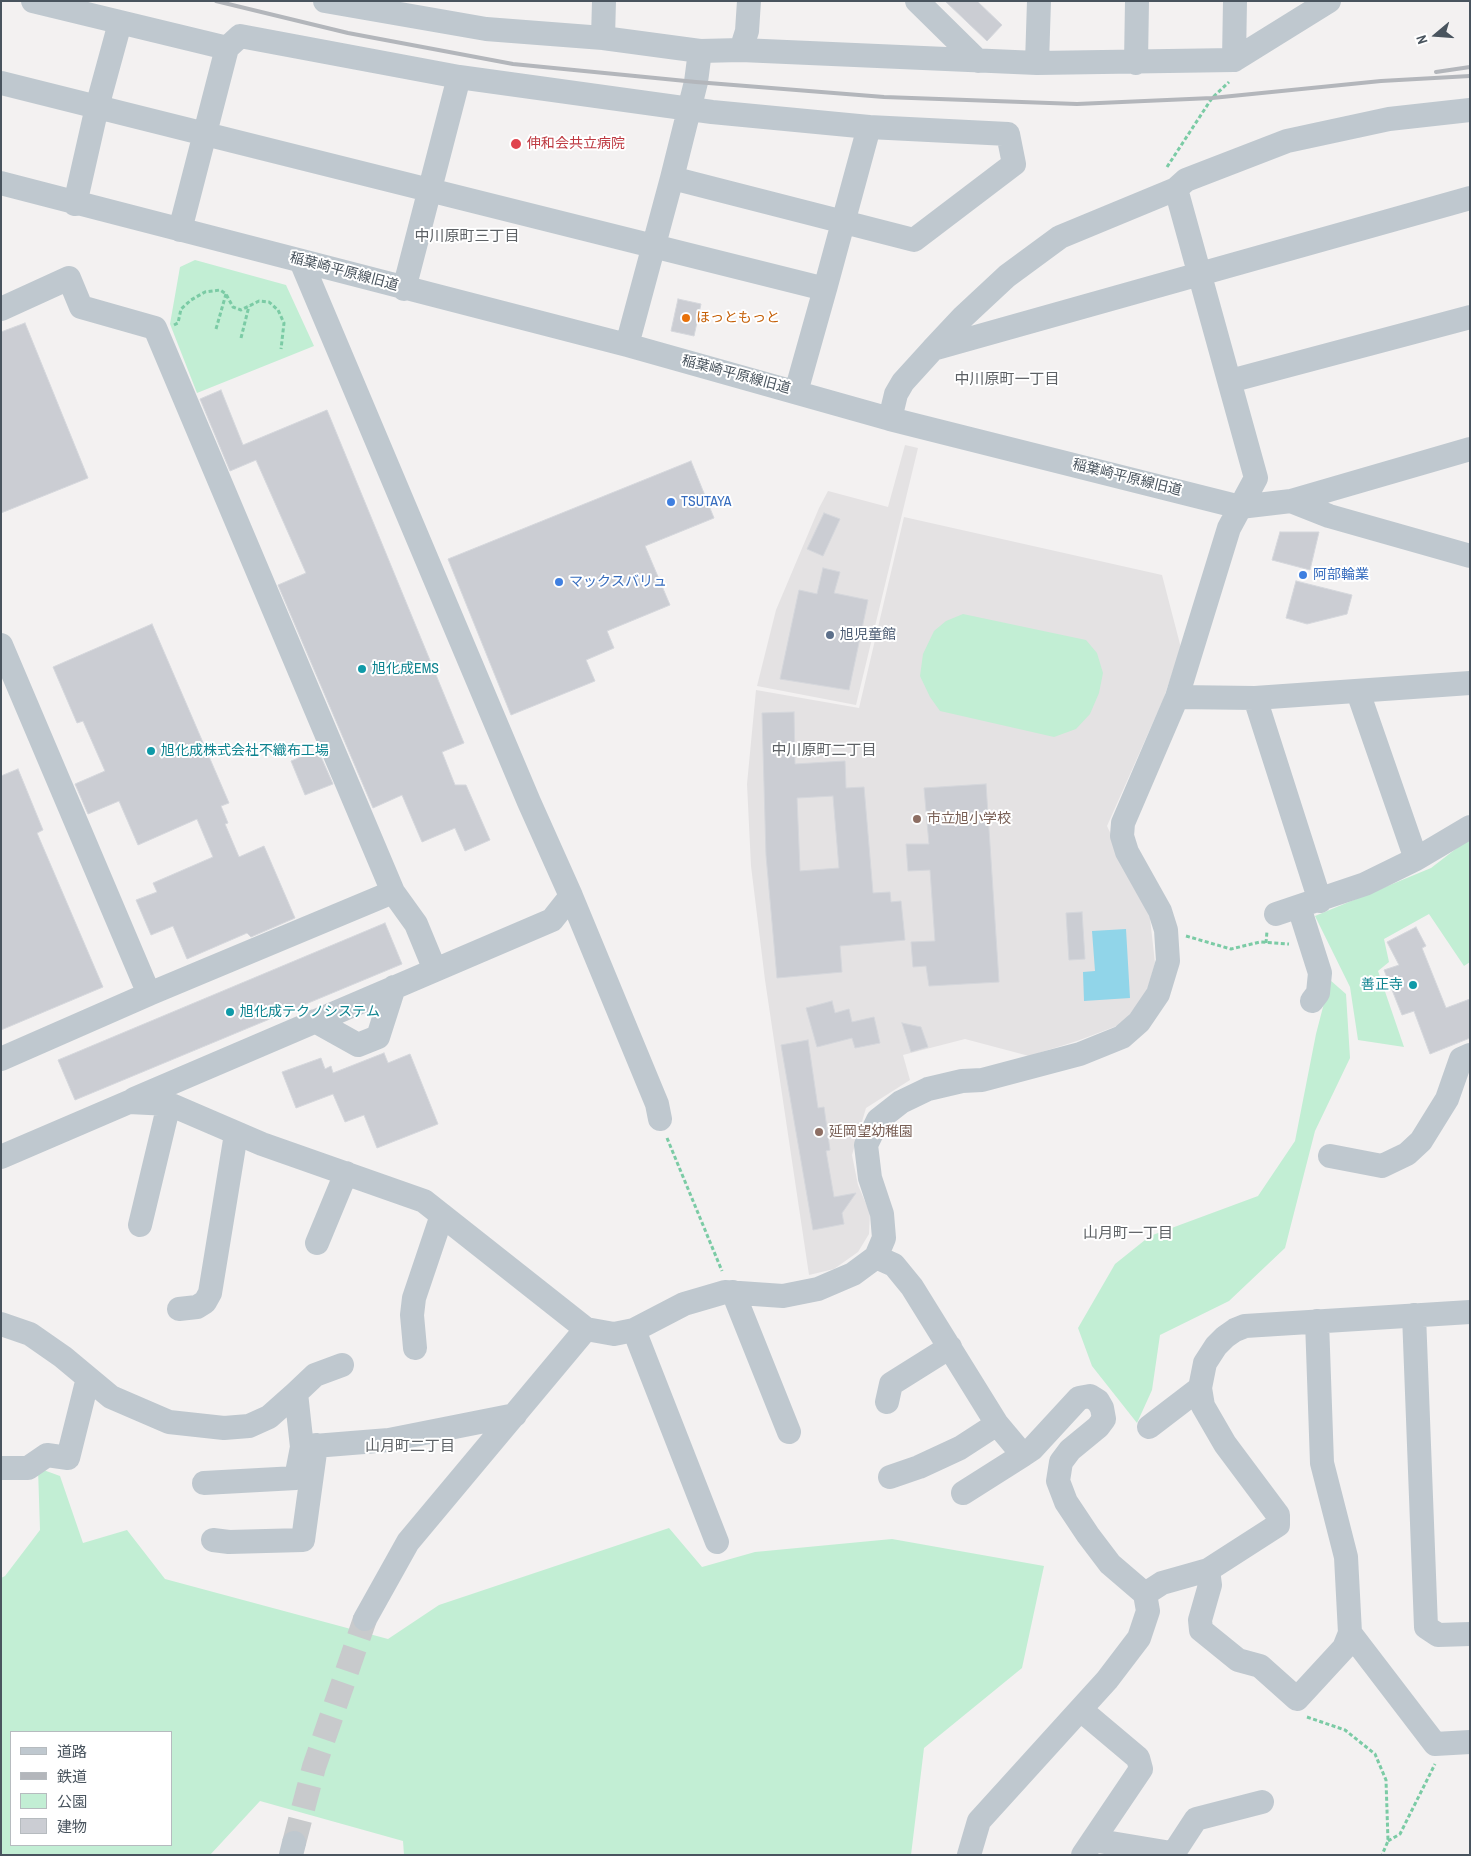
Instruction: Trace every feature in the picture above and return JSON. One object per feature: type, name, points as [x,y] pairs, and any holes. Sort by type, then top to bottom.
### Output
[{"type":"street","points":[[33,1],[227,48]]},
{"type":"street","points":[[325,1],[389,7],[486,28],[603,38],[700,52],[741,50],[1037,63],[1136,63],[1232,70],[1329,1]]},
{"type":"street","points":[[603,38],[604,1]]},
{"type":"street","points":[[741,50],[747,31],[749,1]]},
{"type":"street","points":[[917,1],[978,61]]},
{"type":"street","points":[[1037,63],[1039,1]]},
{"type":"street","points":[[1136,63],[1137,1]]},
{"type":"street","points":[[1232,70],[1235,1]]},
{"type":"street","points":[[75,204],[97,107],[120,22]]},
{"type":"street","points":[[180,230],[227,48],[240,36],[459,77],[689,109],[869,126],[1008,134],[1014,164],[914,240],[672,178]]},
{"type":"street","points":[[627,346],[672,178],[689,109],[700,52]]},
{"type":"street","points":[[404,289],[459,77]]},
{"type":"street","points":[[1,83],[204,132],[825,289]]},
{"type":"street","points":[[890,419],[896,394],[903,382],[932,349],[963,316],[1007,276],[1060,237],[1170,180],[1186,180],[1287,141],[1389,119],[1470,110]]},
{"type":"street","points":[[796,392],[845,222],[869,126]]},
{"type":"street","points":[[129,1102],[170,1104],[236,1134],[424,1200],[586,1329],[614,1334],[634,1330],[684,1304],[725,1292],[783,1296],[818,1289],[853,1274],[876,1257],[884,1238],[882,1214],[870,1178],[866,1145],[878,1120],[901,1102],[928,1089],[962,1081],[982,1080],[1080,1054],[1122,1037],[1139,1022],[1158,994],[1168,961],[1166,930],[1160,911],[1127,852],[1122,836],[1123,823],[1177,698],[1229,528],[1256,478],[1200,273],[1170,180]]},
{"type":"street","name":"稲葉崎平原線旧道","points":[[1,183],[75,204],[301,260],[404,289],[627,346],[890,419],[1240,507],[1291,501],[1470,449]]},
{"type":"street","points":[[932,349],[1470,198]]},
{"type":"street","points":[[301,260],[571,896],[657,1104],[660,1119]]},
{"type":"street","points":[[1,309],[69,278],[80,307],[155,328],[393,892],[416,924],[435,970]]},
{"type":"street","points":[[1230,381],[1470,317]]},
{"type":"street","points":[[1291,501],[1329,516],[1470,556]]},
{"type":"street","points":[[1,645],[149,994]]},
{"type":"street","points":[[1177,698],[1256,698],[1470,683]]},
{"type":"street","points":[[1358,692],[1416,859]]},
{"type":"street","points":[[1256,698],[1309,904],[1312,948],[1320,973],[1318,992],[1312,1001]]},
{"type":"street","points":[[1276,914],[1365,884],[1416,859],[1470,827]]},
{"type":"street","points":[[1,1059],[149,994],[393,892]]},
{"type":"street","points":[[1,1157],[552,920],[571,896]]},
{"type":"street","points":[[315,1021],[358,1045],[378,1037],[394,987]]},
{"type":"street","points":[[1330,1156],[1382,1166],[1407,1154],[1421,1141],[1446,1098],[1461,1059],[1470,1055]]},
{"type":"street","points":[[140,1225],[170,1104]]},
{"type":"street","points":[[179,1309],[197,1307],[205,1302],[210,1292],[236,1134]]},
{"type":"street","points":[[1355,1147],[1377,1165]]},
{"type":"street","points":[[317,1243],[346,1173]]},
{"type":"street","points":[[415,1348],[412,1315],[414,1298],[442,1214]]},
{"type":"street","points":[[876,1257],[894,1265],[912,1287],[997,1424],[1023,1455]]},
{"type":"street","points":[[732,1292],[789,1432]]},
{"type":"street","points":[[1145,1594],[1162,1583],[1208,1570],[1278,1525],[1278,1515],[1211,1422],[1203,1406],[1200,1388],[1205,1363],[1216,1346],[1235,1330],[1245,1326],[1470,1312]]},
{"type":"street","points":[[1414,1315],[1426,1627],[1438,1635],[1470,1634]]},
{"type":"street","points":[[1208,1570],[1210,1585],[1200,1620],[1201,1630],[1238,1660],[1260,1666],[1297,1699],[1344,1648],[1350,1633],[1346,1557],[1322,1463],[1317,1321]]},
{"type":"street","points":[[1,1324],[30,1334],[63,1357],[111,1397],[169,1422],[224,1428],[249,1426],[269,1417],[315,1375],[342,1365]]},
{"type":"street","points":[[365,1619],[408,1542],[516,1416],[586,1329]]},
{"type":"street","points":[[634,1330],[717,1542]]},
{"type":"street","points":[[887,1402],[891,1384],[950,1346]]},
{"type":"street","points":[[1,1468],[28,1468],[47,1455],[68,1458],[88,1378]]},
{"type":"street","points":[[1149,1427],[1200,1388]]},
{"type":"street","points":[[213,1540],[229,1542],[303,1540],[309,1446],[296,1393]]},
{"type":"street","points":[[963,1493],[1032,1449],[1079,1398],[1090,1396],[1098,1401],[1102,1408],[1104,1419],[1098,1428],[1070,1450],[1061,1462],[1058,1481],[1066,1502],[1110,1564],[1145,1594],[1148,1611],[1139,1638],[1081,1710],[979,1821],[969,1855]]},
{"type":"street","points":[[309,1446],[389,1440],[516,1416]]},
{"type":"street","points":[[890,1477],[919,1467],[960,1448],[997,1424]]},
{"type":"street","points":[[204,1483],[296,1478],[309,1446]]},
{"type":"street","points":[[1350,1633],[1435,1744],[1470,1742]]},
{"type":"street","points":[[1081,1710],[1138,1758],[1141,1769],[1088,1847]]},
{"type":"street","points":[[1088,1847],[1171,1853],[1177,1848],[1196,1819],[1262,1802]]},
{"type":"path","points":[[1170,180],[1212,98],[1232,70]]},
{"type":"path","points":[[178,323],[181,309],[190,300],[205,292],[220,290],[226,294],[233,307],[241,310],[259,301],[269,302],[278,310],[284,323],[281,349]]},
{"type":"path","points":[[216,329],[226,294]]},
{"type":"path","points":[[241,338],[249,306]]},
{"type":"path","points":[[1166,930],[1218,947],[1231,949],[1260,942],[1305,945],[1312,948]]},
{"type":"path","points":[[660,1119],[732,1292]]},
{"type":"path","points":[[1297,1699],[1307,1718],[1345,1730],[1375,1754],[1386,1780],[1388,1841],[1382,1855]]},
{"type":"path","points":[[1388,1841],[1400,1834],[1446,1743]]},
{"type":"shaded area","points":[[905,445],[918,448],[856,705],[757,686],[776,610],[828,491],[888,507]]},
{"type":"shaded area","points":[[904,517],[1162,575],[1181,648],[1163,700],[1107,826],[1150,918],[1155,963],[1146,994],[1122,1024],[1077,1041],[1029,1056],[965,1039],[903,1055],[910,1080],[866,1108],[852,1155],[858,1185],[870,1213],[869,1234],[858,1252],[834,1269],[809,1275],[765,980],[751,866],[747,784],[756,690],[859,708]]},
{"type":"green space","points":[[195,260],[286,285],[314,346],[197,393],[170,324],[180,267]]},
{"type":"green space","points":[[963,614],[1086,640],[1097,653],[1103,673],[1099,693],[1090,714],[1076,729],[1054,737],[940,711],[930,697],[920,676],[923,654],[934,631],[946,621]]},
{"type":"green space","points":[[1470,838],[1470,962],[1464,966],[1429,914],[1384,939],[1389,962],[1378,971],[1404,1047],[1358,1040],[1350,987],[1315,916],[1431,868]]},
{"type":"green space","points":[[1330,980],[1346,994],[1350,1058],[1315,1131],[1285,1248],[1229,1301],[1160,1335],[1152,1390],[1137,1423],[1092,1366],[1078,1328],[1115,1264],[1150,1236],[1258,1196],[1295,1141],[1316,1034]]},
{"type":"green space","points":[[38,1468],[60,1476],[83,1543],[127,1530],[165,1579],[388,1639],[439,1605],[669,1528],[702,1567],[755,1552],[892,1539],[1044,1566],[1022,1668],[924,1748],[911,1855],[404,1855],[403,1841],[260,1801],[210,1855],[1,1855],[1,1578],[5,1576],[40,1530]]},
{"type":"water","points":[[1126,929],[1130,998],[1084,1001],[1083,972],[1095,971],[1092,931]]},
{"type":"building","points":[[945,1],[977,1],[1002,25],[987,41]]},
{"type":"building","name":"ほっともっと","points":[[678,299],[701,304],[694,336],[671,331]]},
{"type":"building","points":[[25,323],[88,478],[1,513],[1,332]]},
{"type":"building","name":"旭化成EMS","points":[[221,390],[243,445],[327,410],[464,743],[442,752],[455,785],[466,785],[490,840],[465,851],[455,828],[422,842],[402,795],[373,808],[278,585],[306,573],[256,460],[230,471],[200,399]]},
{"type":"building","name":"マックスバリュ","points":[[691,461],[714,518],[645,546],[670,605],[607,631],[614,648],[586,660],[595,681],[511,715],[448,559]]},
{"type":"building","points":[[824,513],[840,519],[823,556],[807,549]]},
{"type":"building","points":[[1280,532],[1319,532],[1310,570],[1272,560]]},
{"type":"building","points":[[823,568],[840,572],[834,593],[868,600],[849,690],[780,679],[799,590],[817,594]]},
{"type":"building","points":[[1296,581],[1352,595],[1347,614],[1307,624],[1286,618]]},
{"type":"building","name":"旭化成株式会社不織布工場","points":[[152,624],[229,803],[221,806],[228,823],[225,824],[239,857],[264,846],[295,918],[251,937],[247,933],[187,959],[173,926],[151,935],[136,900],[157,892],[153,883],[213,857],[197,819],[138,845],[119,801],[88,814],[75,784],[105,771],[83,721],[77,723],[53,667]]},
{"type":"building","points":[[794,712],[795,764],[845,761],[846,788],[864,787],[873,893],[890,892],[891,902],[901,901],[905,940],[840,946],[842,972],[777,978],[766,855],[762,713]],"holes":[[[833,796],[839,868],[800,871],[797,798]]]},
{"type":"building","points":[[318,750],[333,784],[305,795],[291,761]]},
{"type":"building","points":[[18,769],[43,830],[37,833],[103,987],[1,1030],[1,776]]},
{"type":"building","points":[[986,784],[999,982],[929,986],[926,966],[913,967],[911,942],[935,941],[930,870],[908,871],[906,844],[929,844],[924,788]]},
{"type":"building","points":[[1082,912],[1085,959],[1069,960],[1066,913]]},
{"type":"building","name":"旭化成テクノシステム","points":[[385,923],[402,964],[75,1100],[58,1060]]},
{"type":"building","points":[[1416,927],[1426,946],[1422,948],[1446,1008],[1470,999],[1470,1038],[1430,1054],[1414,1011],[1402,1015],[1384,970],[1399,965],[1387,942]]},
{"type":"building","points":[[832,1001],[835,1013],[849,1009],[852,1022],[874,1017],[880,1043],[855,1048],[852,1038],[817,1047],[806,1008]]},
{"type":"building","points":[[902,1023],[921,1027],[928,1047],[911,1052]]},
{"type":"building","points":[[808,1040],[818,1108],[824,1107],[830,1150],[826,1151],[834,1197],[856,1193],[842,1213],[844,1224],[813,1230],[781,1045]]},
{"type":"building","points":[[384,1053],[388,1063],[410,1054],[438,1124],[377,1148],[364,1115],[345,1122],[333,1094],[296,1108],[282,1072],[321,1058],[325,1069],[331,1066],[333,1073]]},
{"type":"tunnel","points":[[294,1843],[314,1767],[365,1619]]},
{"type":"railway","points":[[216,1],[348,33],[513,64],[696,82],[884,97],[1077,104],[1212,98],[1381,81],[1470,76]]},
{"type":"railway","points":[[1436,72],[1470,67]]},
{"type":"place","name":"伸和会共立病院","points":[[516,144]]},
{"type":"place","name":"ほっともっと","points":[[686,318]]},
{"type":"place","name":"TSUTAYA","points":[[671,502]]},
{"type":"place","name":"阿部輪業","points":[[1303,575]]},
{"type":"place","name":"マックスバリュ","points":[[559,582]]},
{"type":"place","name":"旭児童館","points":[[830,635]]},
{"type":"place","name":"旭化成EMS","points":[[362,669]]},
{"type":"place","name":"旭化成株式会社不織布工場","points":[[151,751]]},
{"type":"place","name":"市立旭小学校","points":[[917,819]]},
{"type":"place","name":"善正寺","points":[[1413,985]]},
{"type":"place","name":"旭化成テクノシステム","points":[[230,1012]]},
{"type":"place","name":"延岡望幼稚園","points":[[819,1132]]},
{"type":"district","name":"中川原町三丁目","points":[[467,237]]},
{"type":"district","name":"中川原町一丁目","points":[[1007,380]]},
{"type":"district","name":"中川原町二丁目","points":[[824,751]]},
{"type":"district","name":"山月町一丁目","points":[[1128,1234]]},
{"type":"district","name":"山月町二丁目","points":[[410,1447]]}]
